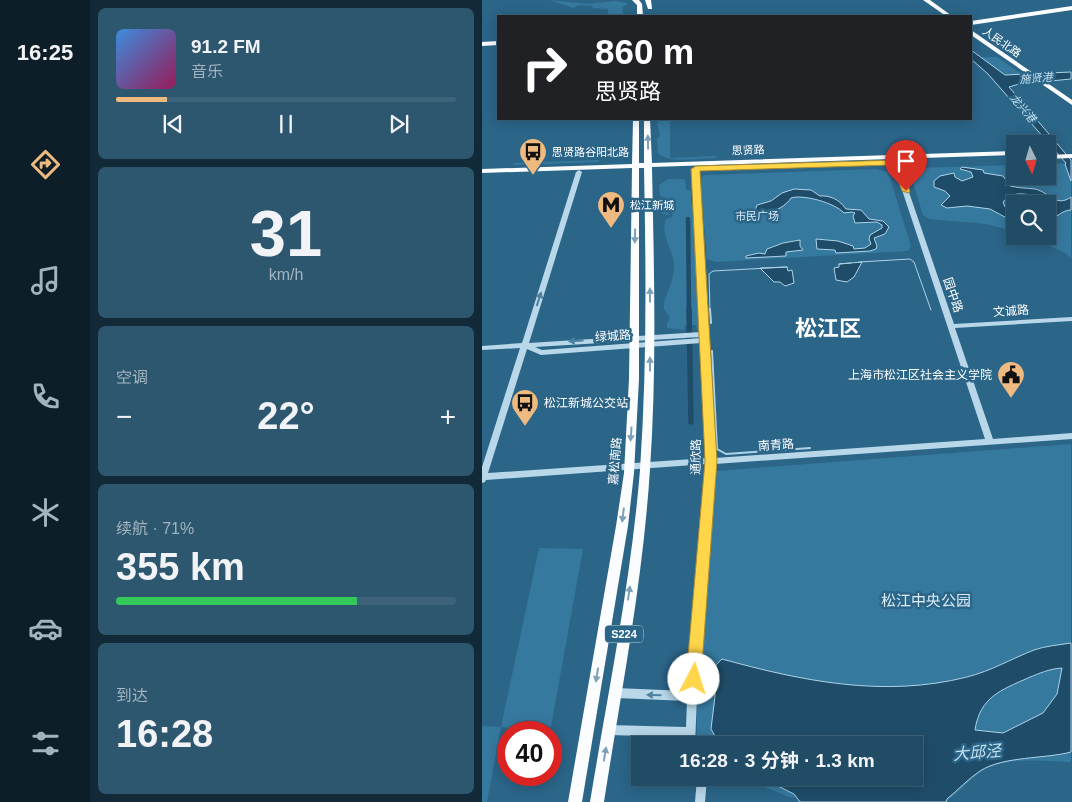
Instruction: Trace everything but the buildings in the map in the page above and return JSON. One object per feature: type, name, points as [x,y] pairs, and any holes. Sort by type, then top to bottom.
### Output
[{"type":"highway","points":[[636,0],[640,5],[640,15]]},
{"type":"highway","points":[[647,0],[649,12]]},
{"type":"main road","points":[[926,0],[948,15]]},
{"type":"main road","points":[[972,23],[1072,8]]},
{"type":"main road","name":"人民北路","points":[[972,33],[1072,103]]},
{"type":"main road","points":[[482,44],[497,43]]},
{"type":"main road","name":"嘉松南路","points":[[575,802],[622,526],[629,466],[635,342],[636,120]]},
{"type":"main road","name":"S224","points":[[597,802],[608,730],[616,693],[639,526],[645,465],[650,341],[647,120]]},
{"type":"main road","name":"思贤路","points":[[648,167],[696,169],[1006,153]]},
{"type":"main road","points":[[1056,154],[1070,154]]},
{"type":"main road","name":"思贤路","points":[[482,176],[648,167],[895,159],[1006,158]]},
{"type":"main road","name":"思贤路","points":[[482,171],[636,168]]},
{"type":"street","name":"园中路","points":[[895,159],[990,442]]},
{"type":"street","name":"通欣路","points":[[691,736],[692,696],[711,461],[703,337],[696,169]]},
{"type":"street","points":[[482,478],[579,172]]},
{"type":"street","name":"文诚路","points":[[952,326],[1072,319]]},
{"type":"street","name":"绿城路","points":[[482,348],[524,345],[541,353],[635,342],[703,337]]},
{"type":"street","name":"南青路","points":[[482,478],[629,466],[1072,436]]},
{"type":"street","points":[[616,693],[692,696]]},
{"type":"street","points":[[608,730],[691,732]]},
{"type":"street","points":[[700,802],[701,786]]},
{"type":"green space","points":[[550,0],[588,4],[615,1],[627,3],[623,7],[623,15],[608,15],[608,9],[593,8],[592,6],[579,5],[573,8]]},
{"type":"green space","points":[[980,57],[997,57],[1023,75],[1009,75],[999,72]]},
{"type":"green space","points":[[659,120],[670,120],[670,158],[717,156],[715,158],[678,160],[664,157],[658,154],[657,138],[660,136],[657,124]]},
{"type":"green space","points":[[599,160],[599,162],[513,165],[514,163]]},
{"type":"green space","points":[[1071,163],[1071,258],[1049,245],[1056,245],[1056,195],[1006,195],[1006,229],[986,224],[929,219],[923,215],[910,174],[910,171],[918,168],[1006,165],[1006,185],[1056,185],[1056,164]]},
{"type":"green space","name":"市民广场","points":[[876,169],[887,172],[889,175],[911,246],[908,251],[716,262],[707,259],[700,179],[704,175]]},
{"type":"green space","points":[[668,179],[685,179],[686,190],[691,191],[691,205],[695,206],[700,330],[697,330],[696,325],[685,325],[684,330],[667,328],[670,318],[664,309],[664,303],[672,279],[674,265],[665,225],[666,219],[672,217],[673,214],[671,213],[672,202],[667,205],[669,215],[662,214],[663,206],[660,203],[664,204],[666,202],[660,196],[659,185]]},
{"type":"green space","name":"松江中央公园","points":[[1071,444],[1071,762],[1026,760],[992,766],[978,774],[949,799],[789,797],[762,786],[923,786],[923,736],[697,736],[697,686],[716,471]]},
{"type":"green space","points":[[539,548],[583,549],[552,721],[502,721]]},
{"type":"green space","points":[[482,726],[497,727],[497,748],[487,802],[482,802]]},
{"type":"water","points":[[972,51],[1005,75],[1071,72],[1071,79],[1019,84],[1009,87],[1050,135],[1041,135],[988,74],[972,60]]},
{"type":"water","points":[[1056,142],[1071,160],[1071,181],[1066,163],[1056,152]]},
{"type":"water","points":[[962,167],[983,170],[984,173],[1003,176],[1006,185],[1035,189],[1047,195],[1006,195],[1006,199],[1003,202],[1006,208],[1006,218],[990,209],[967,206],[947,208],[941,205],[950,196],[945,191],[934,187],[934,181],[940,176],[954,173],[955,177],[962,181],[973,177],[971,172],[960,169]]},
{"type":"water","points":[[794,189],[811,190],[820,196],[831,197],[841,203],[846,209],[861,210],[869,219],[883,221],[889,227],[885,234],[874,238],[877,246],[876,249],[836,253],[835,250],[817,249],[816,239],[838,241],[853,246],[854,249],[865,248],[871,244],[870,235],[882,228],[882,225],[877,222],[855,223],[853,216],[855,213],[844,213],[834,206],[803,197],[791,198],[780,208],[766,212],[760,217],[745,218],[754,213],[757,205],[771,201],[782,193]]},
{"type":"water","points":[[1071,197],[1071,210],[1065,211],[1056,217],[1056,200],[1061,201]]},
{"type":"water","points":[[800,240],[800,246],[803,250],[786,252],[786,256],[746,258],[746,256],[759,253],[765,254],[767,249],[783,243]]},
{"type":"water","points":[[862,262],[854,277],[847,282],[836,280],[834,268],[839,267],[839,264]]},
{"type":"water","points":[[787,267],[788,271],[792,270],[794,283],[785,286],[780,282],[774,282],[760,268]]},
{"type":"water","name":"大邱泾","points":[[1071,643],[1071,752],[1012,760],[989,766],[971,777],[946,802],[800,802],[794,794],[778,786],[923,786],[923,736],[715,736],[711,729],[715,696],[715,666],[722,659],[813,680],[843,684],[905,686],[967,677],[1034,650]],"holes":[[[1062,668],[1057,694],[1043,713],[1003,733],[975,730],[982,710],[993,696],[1032,676]]]},
{"type":"waterway","points":[[688,219],[689,310]]},
{"type":"waterway","points":[[859,262],[910,259],[914,262],[931,310]]},
{"type":"waterway","points":[[839,264],[851,263]]},
{"type":"waterway","points":[[710,310],[709,274],[713,271],[787,267]]},
{"type":"waterway","points":[[689,309],[691,422]]},
{"type":"waterway","points":[[710,309],[711,323]]},
{"type":"waterway","points":[[712,351],[717,449],[726,454],[810,448]]},
{"type":"place","name":"思贤路谷阳北路","points":[[533,176]]},
{"type":"place","name":"松江新城","points":[[611,229]]},
{"type":"place","name":"上海市松江区社会主义学院","points":[[1011,399]]},
{"type":"place","name":"松江新城公交站","points":[[525,427]]},
{"type":"district","name":"松江区","points":[[828,328]]},
{"type":"route","points":[[694,679],[711,461],[696,169],[896,162],[906,191]]},
{"type":"water label","name":"施贤港","points":[[1036,78]]},
{"type":"water label","name":"龙兴港","points":[[1023,108]]}]
